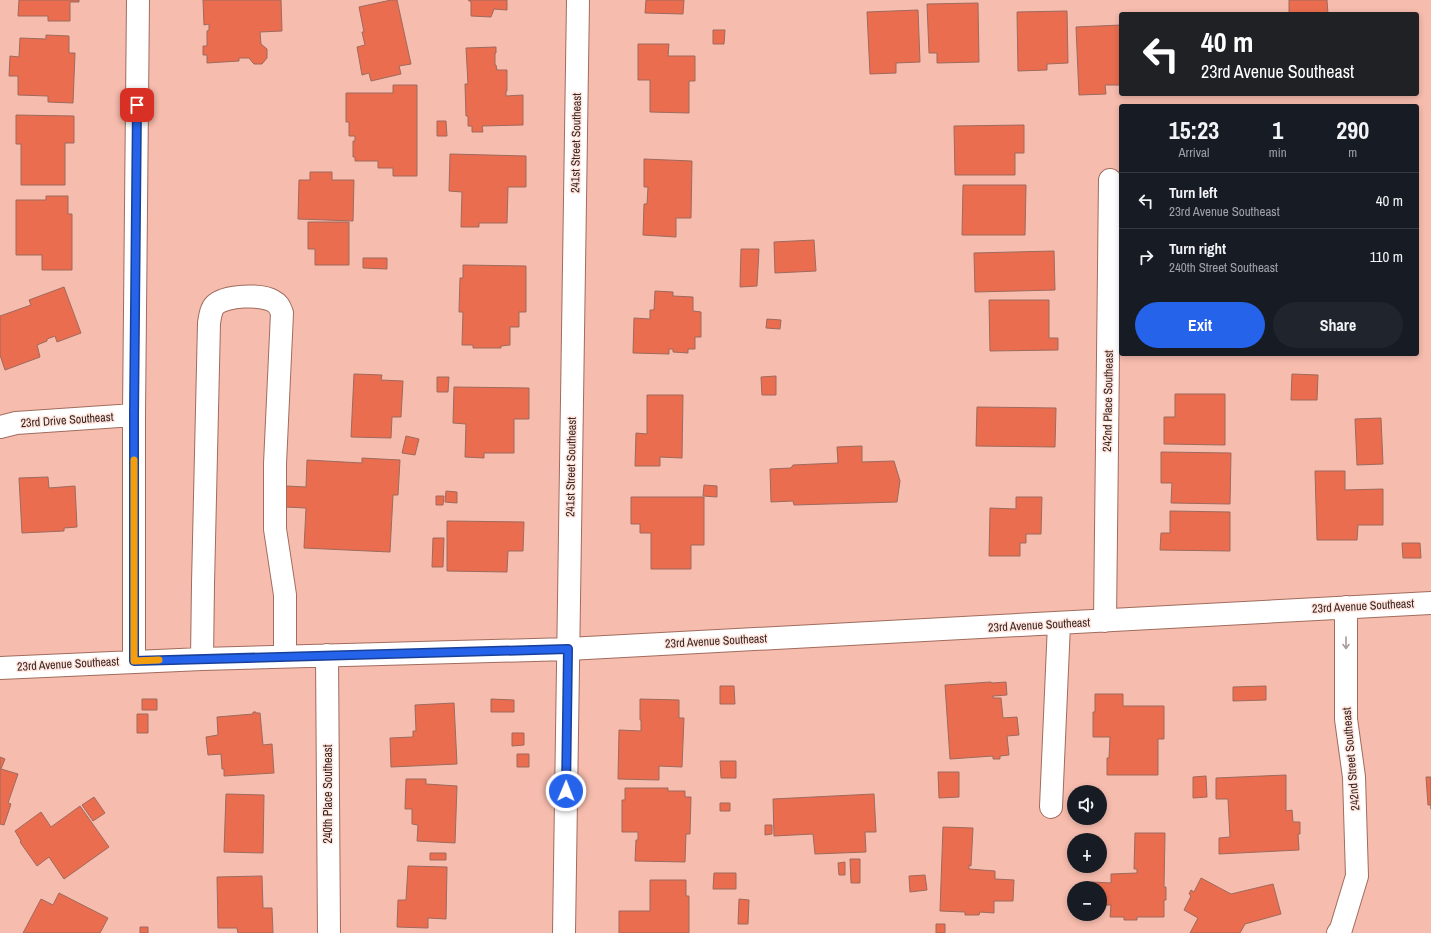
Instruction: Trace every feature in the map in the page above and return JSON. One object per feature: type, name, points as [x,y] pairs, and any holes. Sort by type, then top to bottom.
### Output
[{"type":"street","points":[[134,661],[134,415],[138,0]]},
{"type":"street","name":"241st Street Southeast","points":[[564,933],[578,0]]},
{"type":"street","name":"242nd Place Southeast","points":[[1105,621],[1110,180]]},
{"type":"street","points":[[202,659],[209,322],[214,306],[219,302],[231,298],[255,297],[270,299],[280,306],[282,313],[275,529],[285,595],[285,656]]},
{"type":"street","name":"23rd Drive Southeast","points":[[0,427],[16,423],[134,415]]},
{"type":"street","name":"23rd Avenue Southeast","points":[[0,668],[134,661],[568,649],[1431,603]]},
{"type":"street","name":"242nd Street Southeast","points":[[1338,933],[1341,929],[1357,876],[1354,776],[1346,719],[1346,607]]},
{"type":"street","points":[[1051,807],[1059,624]]},
{"type":"street","name":"240th Place Southeast","points":[[327,655],[329,933]]},
{"type":"building","points":[[19,0],[79,0],[79,2],[70,2],[70,21],[48,21],[48,16],[18,16]]},
{"type":"building","points":[[203,0],[281,0],[282,31],[260,32],[261,44],[267,49],[267,58],[262,64],[254,64],[249,58],[239,58],[239,61],[207,63],[207,55],[203,55],[203,46],[207,46],[207,31],[209,30],[209,24],[204,25]]},
{"type":"building","points":[[397,0],[411,64],[399,66],[401,74],[371,81],[369,73],[362,75],[357,47],[365,45],[359,7]]},
{"type":"building","points":[[468,0],[507,0],[507,10],[494,9],[491,17],[471,16],[471,2]]},
{"type":"building","points":[[646,0],[684,0],[683,14],[645,13]]},
{"type":"building","points":[[1289,0],[1327,0],[1328,12],[1289,12]]},
{"type":"building","points":[[978,3],[979,62],[937,63],[937,53],[929,53],[927,4]]},
{"type":"building","points":[[918,10],[920,62],[896,63],[896,73],[870,74],[867,12]]},
{"type":"building","points":[[1067,11],[1068,63],[1047,64],[1047,70],[1018,71],[1017,12]]},
{"type":"building","points":[[1119,25],[1119,85],[1105,85],[1106,94],[1079,95],[1076,27]]},
{"type":"building","points":[[713,30],[725,30],[724,44],[713,44]]},
{"type":"building","points":[[46,35],[69,36],[69,53],[75,53],[73,103],[48,102],[48,96],[18,95],[18,76],[9,76],[10,56],[19,57],[20,38],[46,39]]},
{"type":"building","points":[[638,44],[669,44],[668,56],[695,56],[695,81],[689,81],[689,113],[650,112],[650,80],[638,80]]},
{"type":"building","points":[[496,47],[495,65],[497,70],[507,70],[506,96],[523,95],[523,125],[482,126],[483,132],[472,132],[472,126],[468,126],[468,116],[466,116],[465,84],[468,84],[466,48]]},
{"type":"building","points":[[393,85],[417,85],[417,176],[393,176],[393,168],[378,168],[378,161],[355,161],[355,157],[353,157],[353,141],[355,141],[355,136],[349,136],[349,122],[346,122],[346,93],[393,93]]},
{"type":"building","points":[[16,115],[74,116],[74,143],[65,143],[65,185],[21,185],[21,144],[16,144]]},
{"type":"building","points":[[437,121],[446,121],[447,136],[437,136]]},
{"type":"building","points":[[1024,125],[1024,153],[1015,153],[1015,175],[955,175],[954,126]]},
{"type":"building","points":[[450,154],[526,156],[526,187],[508,187],[507,223],[479,223],[479,227],[461,227],[462,192],[449,191]]},
{"type":"building","points":[[644,159],[692,161],[691,218],[676,218],[676,237],[643,235],[644,204],[647,204],[648,187],[644,187]]},
{"type":"building","points":[[310,172],[332,172],[332,180],[354,180],[353,221],[298,219],[299,180],[310,180]]},
{"type":"building","points":[[963,185],[1026,185],[1025,235],[962,235]]},
{"type":"building","points":[[46,196],[68,196],[68,214],[72,214],[72,270],[42,270],[42,255],[16,255],[16,200],[46,200]]},
{"type":"building","points":[[308,222],[349,222],[349,265],[315,265],[315,249],[308,249]]},
{"type":"building","points":[[814,240],[816,271],[775,273],[774,242]]},
{"type":"building","points":[[741,249],[759,249],[757,286],[740,287]]},
{"type":"building","points":[[1054,251],[1055,290],[975,292],[974,253]]},
{"type":"building","points":[[363,258],[387,258],[387,269],[363,268]]},
{"type":"building","points":[[463,265],[526,266],[526,312],[519,312],[519,327],[510,327],[510,345],[501,346],[501,348],[473,348],[473,345],[462,345],[463,312],[459,312],[460,278],[463,278]]},
{"type":"building","points":[[64,287],[81,333],[57,342],[55,336],[47,339],[47,341],[37,345],[40,357],[5,370],[0,355],[0,316],[31,305],[29,300]]},
{"type":"building","points":[[655,291],[673,292],[673,296],[693,297],[693,311],[701,312],[701,337],[695,337],[695,349],[688,349],[688,353],[673,352],[673,349],[669,349],[669,354],[633,353],[634,318],[650,319],[650,310],[654,310]]},
{"type":"building","points":[[989,300],[1049,300],[1049,338],[1058,338],[1058,350],[990,351]]},
{"type":"building","points":[[767,319],[781,320],[780,329],[766,328]]},
{"type":"building","points":[[354,374],[382,375],[381,380],[403,381],[401,417],[392,417],[391,438],[351,437]]},
{"type":"building","points":[[1292,374],[1318,375],[1317,400],[1291,400]]},
{"type":"building","points":[[776,376],[776,395],[762,395],[761,377]]},
{"type":"building","points":[[437,377],[449,377],[448,392],[437,392]]},
{"type":"building","points":[[454,387],[529,388],[529,419],[514,419],[514,453],[484,453],[484,458],[465,457],[466,424],[453,423]]},
{"type":"building","points":[[1175,394],[1225,394],[1225,445],[1164,444],[1164,417],[1175,417]]},
{"type":"building","points":[[647,395],[683,395],[682,458],[660,457],[660,466],[635,466],[636,433],[647,434]]},
{"type":"building","points":[[977,407],[1056,408],[1055,447],[976,446]]},
{"type":"building","points":[[1381,418],[1383,464],[1357,465],[1355,419]]},
{"type":"building","points":[[406,436],[419,439],[415,455],[402,453]]},
{"type":"building","points":[[862,446],[862,462],[894,461],[900,481],[897,502],[794,505],[793,501],[771,502],[770,469],[791,468],[793,465],[838,463],[837,447]]},
{"type":"building","points":[[1161,452],[1231,453],[1230,504],[1171,503],[1172,483],[1161,483]]},
{"type":"building","points":[[362,458],[400,460],[398,495],[393,495],[390,552],[304,548],[306,508],[285,507],[286,486],[306,487],[307,460],[362,463]]},
{"type":"building","points":[[1315,471],[1345,471],[1345,490],[1383,489],[1383,525],[1358,525],[1357,540],[1317,540]]},
{"type":"building","points":[[48,477],[49,488],[75,486],[77,527],[64,528],[64,531],[22,533],[19,478]]},
{"type":"building","points":[[704,485],[717,486],[717,497],[703,496]]},
{"type":"building","points":[[446,491],[457,492],[457,503],[445,502]]},
{"type":"building","points":[[436,496],[444,496],[443,505],[436,505]]},
{"type":"building","points":[[631,497],[704,497],[704,545],[691,545],[691,569],[651,569],[651,533],[640,533],[640,524],[631,524]]},
{"type":"building","points":[[1016,497],[1042,497],[1041,534],[1026,534],[1026,543],[1020,543],[1020,556],[989,556],[990,508],[1016,509]]},
{"type":"building","points":[[1170,511],[1230,512],[1230,551],[1160,550],[1161,533],[1170,533]]},
{"type":"building","points":[[447,521],[524,522],[523,551],[508,551],[507,572],[447,571]]},
{"type":"building","points":[[433,538],[444,538],[443,567],[432,567]]},
{"type":"building","points":[[1402,543],[1420,543],[1421,558],[1403,558]]},
{"type":"building","points":[[1006,682],[1007,695],[993,696],[993,698],[1001,698],[1003,718],[1017,717],[1019,735],[1007,736],[1009,755],[1000,756],[1000,759],[993,759],[993,756],[950,759],[945,685]]},
{"type":"building","points":[[720,686],[734,686],[735,704],[720,704]]},
{"type":"building","points":[[1266,686],[1266,700],[1233,701],[1233,687]]},
{"type":"building","points":[[1095,694],[1123,694],[1123,706],[1164,706],[1164,739],[1158,739],[1158,775],[1107,775],[1107,758],[1109,758],[1110,737],[1093,737]]},
{"type":"building","points":[[142,699],[157,699],[157,710],[142,710]]},
{"type":"building","points":[[491,699],[514,700],[514,712],[491,712]]},
{"type":"building","points":[[640,699],[679,700],[679,718],[684,718],[682,767],[659,766],[659,780],[618,779],[619,730],[641,731]]},
{"type":"building","points":[[454,703],[457,764],[391,767],[390,738],[413,737],[413,731],[416,731],[415,705]]},
{"type":"building","points":[[253,712],[260,713],[263,745],[272,744],[274,773],[224,776],[221,754],[208,755],[206,737],[218,735],[217,717],[253,714]]},
{"type":"building","points":[[137,714],[148,714],[148,733],[137,733]]},
{"type":"building","points":[[512,733],[524,733],[524,745],[512,746]]},
{"type":"building","points":[[517,754],[529,754],[529,767],[517,767]]},
{"type":"building","points":[[0,757],[5,759],[1,769],[18,774],[8,803],[11,804],[4,825],[0,824]]},
{"type":"building","points":[[720,761],[736,761],[736,778],[721,778]]},
{"type":"building","points":[[938,772],[959,772],[959,797],[939,798]]},
{"type":"building","points":[[1286,775],[1286,811],[1292,810],[1293,822],[1300,822],[1300,834],[1298,834],[1299,850],[1219,854],[1219,838],[1230,837],[1228,799],[1216,799],[1216,778]]},
{"type":"building","points":[[1206,776],[1207,797],[1193,798],[1193,777]]},
{"type":"building","points":[[1426,777],[1431,777],[1431,805],[1428,805]]},
{"type":"building","points":[[406,779],[426,779],[426,784],[457,786],[455,843],[417,841],[418,825],[412,824],[412,809],[405,809]]},
{"type":"building","points":[[625,788],[668,788],[668,791],[685,791],[685,797],[691,797],[690,834],[686,834],[685,862],[635,861],[638,832],[622,832],[622,800],[625,800]]},
{"type":"building","points":[[226,794],[264,795],[263,853],[224,852]]},
{"type":"building","points":[[874,794],[876,832],[865,832],[866,852],[815,854],[813,834],[774,836],[773,799]]},
{"type":"building","points":[[94,797],[105,813],[93,821],[82,805]]},
{"type":"building","points":[[720,803],[730,803],[730,811],[720,811]]},
{"type":"building","points":[[80,806],[109,847],[64,879],[49,857],[37,866],[20,842],[21,841],[15,831],[41,812],[51,827]]},
{"type":"building","points":[[765,825],[772,825],[772,834],[765,835]]},
{"type":"building","points":[[943,827],[973,828],[971,866],[969,865],[969,869],[995,871],[995,879],[1014,880],[1013,901],[994,901],[994,913],[980,912],[979,915],[965,915],[965,912],[940,911]]},
{"type":"building","points":[[1135,833],[1165,833],[1164,887],[1166,887],[1166,900],[1164,900],[1164,917],[1137,917],[1137,920],[1124,920],[1124,917],[1110,917],[1111,905],[1107,905],[1107,883],[1111,883],[1111,874],[1137,873],[1137,869],[1134,869]]},
{"type":"building","points":[[430,853],[446,853],[446,860],[430,860]]},
{"type":"building","points":[[850,859],[860,859],[860,883],[851,883]]},
{"type":"building","points":[[845,862],[845,875],[839,875],[838,863]]},
{"type":"building","points":[[408,866],[447,867],[446,919],[428,918],[428,928],[397,927],[398,900],[406,900]]},
{"type":"building","points":[[714,873],[736,873],[736,889],[713,889]]},
{"type":"building","points":[[925,875],[927,890],[910,892],[909,876]]},
{"type":"building","points":[[262,876],[263,908],[272,908],[273,933],[238,933],[237,928],[218,928],[217,877]]},
{"type":"building","points":[[1201,878],[1231,894],[1273,884],[1281,914],[1245,924],[1240,933],[1190,933],[1198,918],[1184,910],[1191,896],[1189,894],[1191,890],[1194,892]]},
{"type":"building","points":[[650,880],[686,880],[686,896],[689,896],[689,933],[619,933],[619,911],[650,911]]},
{"type":"building","points":[[59,893],[108,918],[100,933],[23,933],[41,899],[53,905]]},
{"type":"building","points":[[739,899],[749,900],[748,924],[738,924]]},
{"type":"building","points":[[936,924],[945,924],[945,933],[936,933]]},
{"type":"building","points":[[140,927],[148,927],[148,933],[140,933]]},
{"type":"slow traffic","points":[[134,460],[134,661],[159,660]]},
{"type":"route","points":[[137,105],[134,415],[134,661],[568,649],[566,791]]}]
